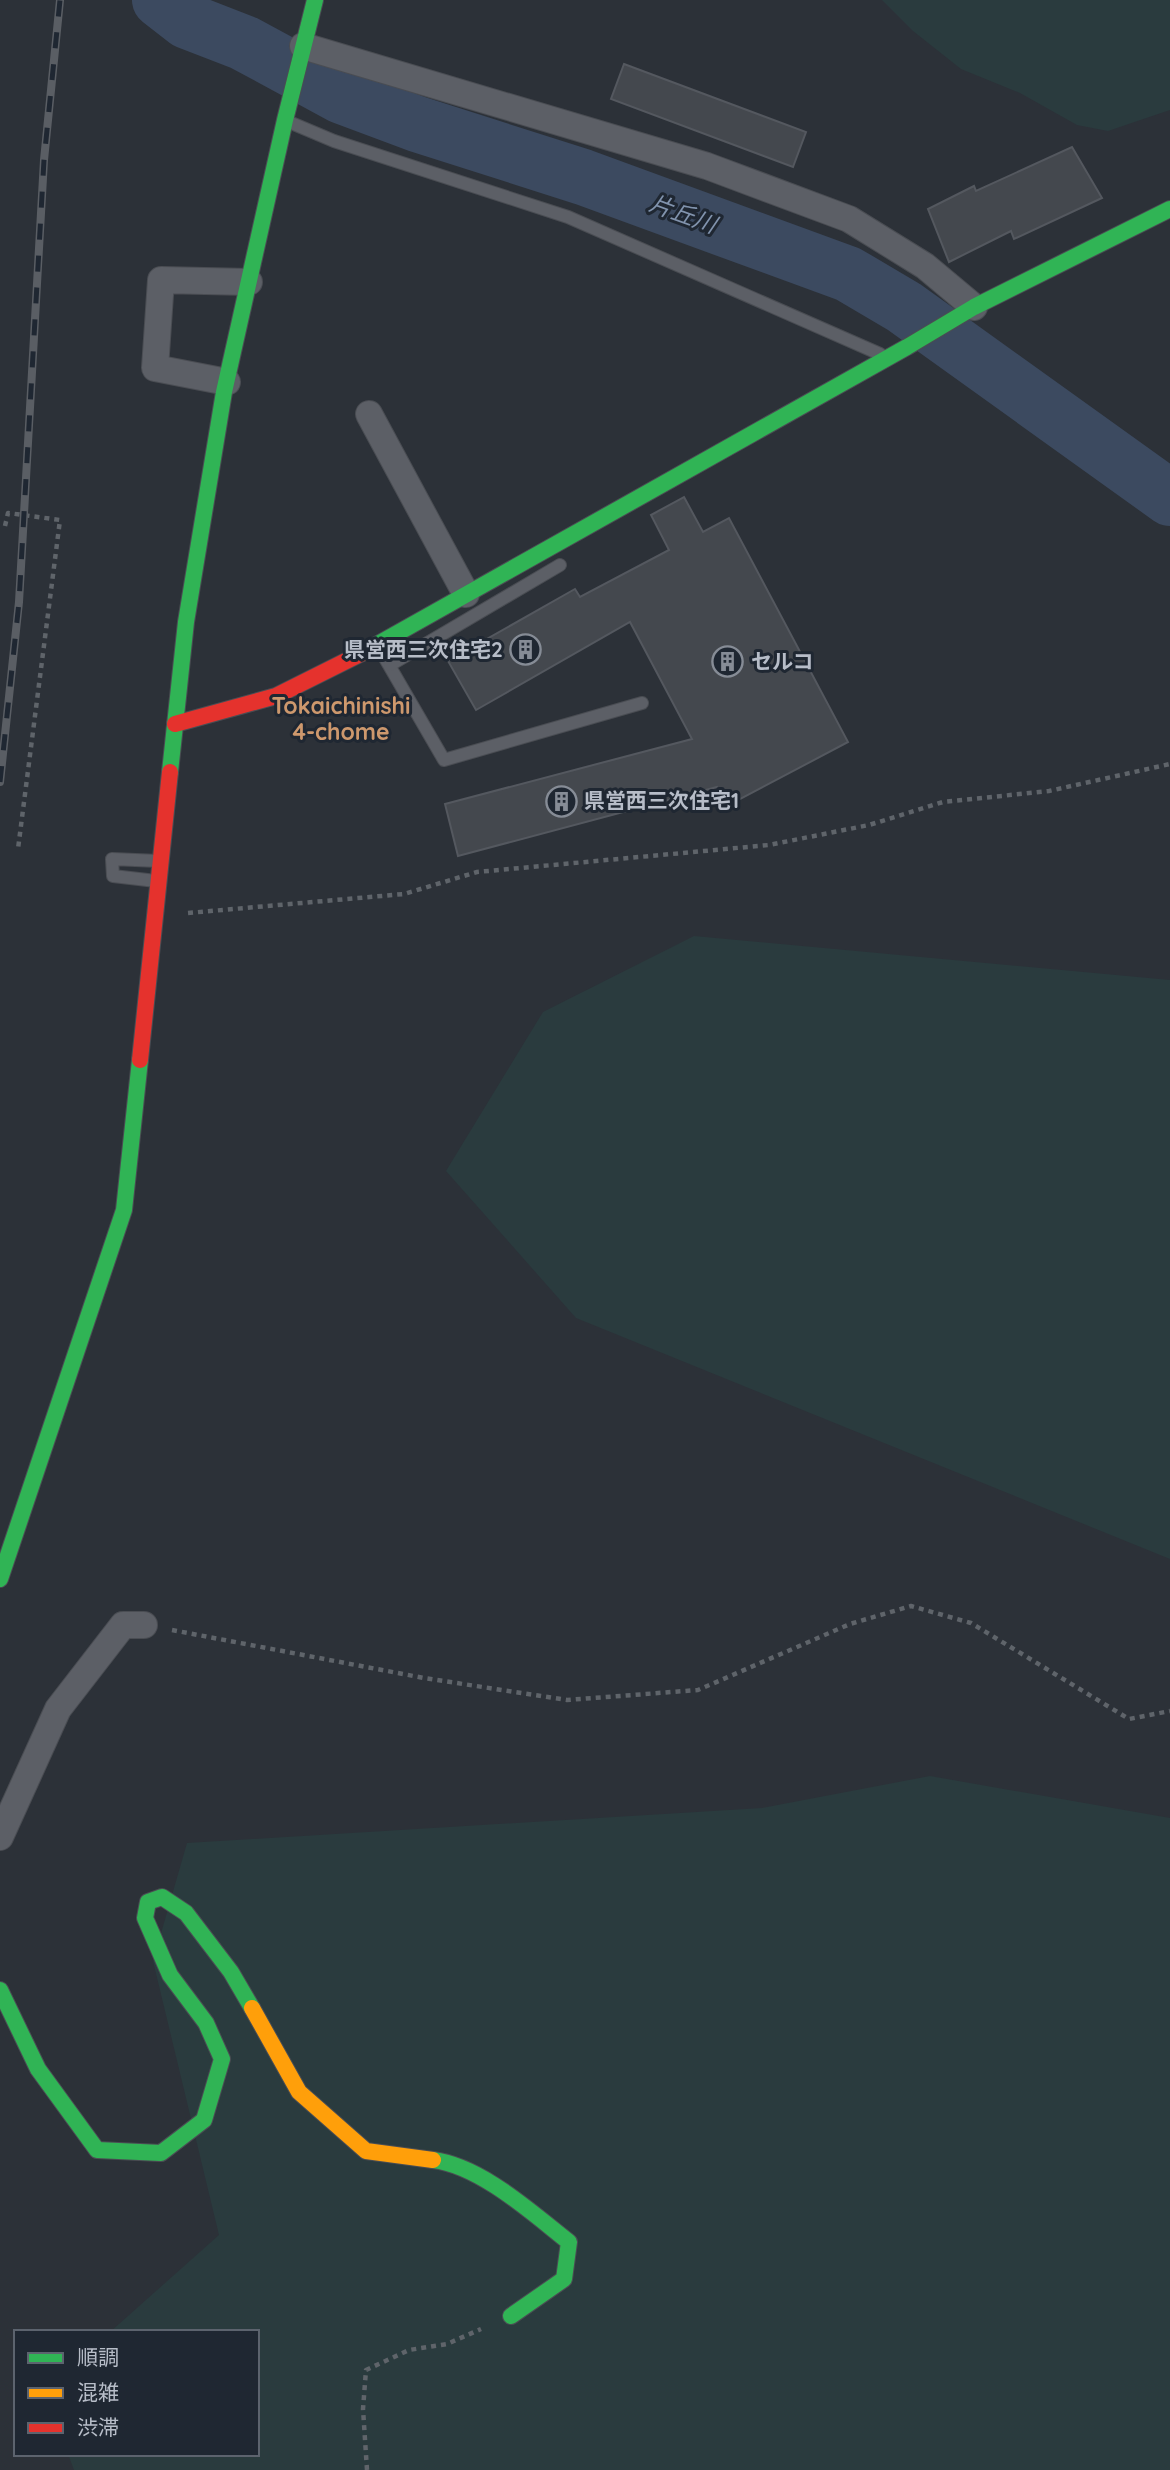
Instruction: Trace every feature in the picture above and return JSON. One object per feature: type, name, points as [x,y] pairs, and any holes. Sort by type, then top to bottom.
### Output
[{"type":"street","points":[[0,1579],[124,1210],[186,622],[202,514],[227,382],[285,120],[315,0]]},
{"type":"street","points":[[303,46],[707,166],[849,219],[925,266],[966,312]]},
{"type":"street","points":[[175,724],[276,696],[377,645],[966,312],[1170,209]]},
{"type":"street","points":[[227,382],[155,368],[161,280],[249,282]]},
{"type":"street","points":[[369,414],[466,594]]},
{"type":"street","points":[[0,1837],[58,1709],[123,1625],[144,1625]]},
{"type":"street","points":[[0,1990],[38,2069],[97,2150],[160,2153],[204,2120],[222,2059],[206,2023],[170,1975],[145,1918],[148,1902],[162,1897],[186,1913],[231,1972],[299,2092],[366,2151],[450,2162],[507,2193],[569,2242],[564,2279],[511,2316]]},
{"type":"lane","points":[[285,120],[334,141],[568,216],[887,357]]},
{"type":"lane","points":[[390,665],[560,565]]},
{"type":"lane","points":[[377,645],[444,760],[642,704]]},
{"type":"lane","points":[[159,881],[113,876],[112,859],[162,861]]},
{"type":"path","points":[[5,526],[8,513],[60,520],[18,849]]},
{"type":"path","points":[[156,916],[404,894],[477,872],[769,845],[869,825],[943,802],[1049,792],[1170,764]]},
{"type":"path","points":[[144,1625],[424,1678],[567,1700],[698,1690],[850,1624],[911,1606],[971,1623],[1129,1719],[1170,1711]]},
{"type":"path","points":[[367,2470],[363,2409],[366,2370],[409,2350],[447,2344],[511,2316]]},
{"type":"shaded area","points":[[882,0],[1170,0],[1170,110],[1108,131],[1077,125],[1020,93],[961,69],[913,31]]},
{"type":"shaded area","points":[[694,936],[1170,980],[1170,1559],[576,1318],[446,1171],[543,1012]]},
{"type":"shaded area","points":[[930,1776],[1170,1818],[1170,2470],[74,2470],[69,2456],[259,2456],[259,2330],[112,2330],[219,2235],[153,1961],[187,1843],[762,1808]]},
{"type":"building","points":[[624,64],[806,132],[793,167],[611,99]]},
{"type":"building","points":[[1072,147],[1102,198],[1014,239],[1011,231],[949,262],[928,209],[974,186],[976,191]]},
{"type":"building","name":"セルコ","points":[[684,497],[703,532],[729,518],[848,742],[727,806],[717,787],[458,856],[445,804],[692,739],[630,622],[476,710],[448,661],[575,589],[580,597],[669,550],[651,515]]},
{"type":"waterway","name":"片丘川","points":[[160,0],[187,21],[244,43],[342,96],[417,124],[583,177],[848,274],[904,307],[1170,498]]},
{"type":"railway","points":[[0,782],[19,602],[44,160],[60,0]]},
{"type":"traffic: fast","points":[[170,772],[186,622],[224,392],[315,0]]},
{"type":"traffic: fast","points":[[362,653],[974,307],[1170,209]]},
{"type":"traffic: fast","points":[[0,1579],[124,1210],[140,1060]]},
{"type":"traffic: fast","points":[[0,1990],[38,2069],[97,2150],[161,2153],[204,2120],[222,2059],[206,2023],[170,1975],[145,1918],[148,1902],[162,1897],[186,1913],[231,1972],[252,2008]]},
{"type":"traffic: fast","points":[[433,2160],[451,2164],[487,2181],[569,2242],[564,2279],[511,2316]]},
{"type":"traffic: slow","points":[[252,2008],[299,2092],[366,2151],[433,2160]]},
{"type":"traffic: jam","points":[[175,724],[276,696],[362,653]]},
{"type":"traffic: jam","points":[[140,1060],[170,772]]},
{"type":"place","name":"県営西三次住宅2","points":[[526,650]]},
{"type":"place","name":"セルコ","points":[[728,662]]},
{"type":"place","name":"県営西三次住宅1","points":[[561,801]]},
{"type":"district","name":"Tokaichinishi 4-chome","points":[[341,719]]}]
